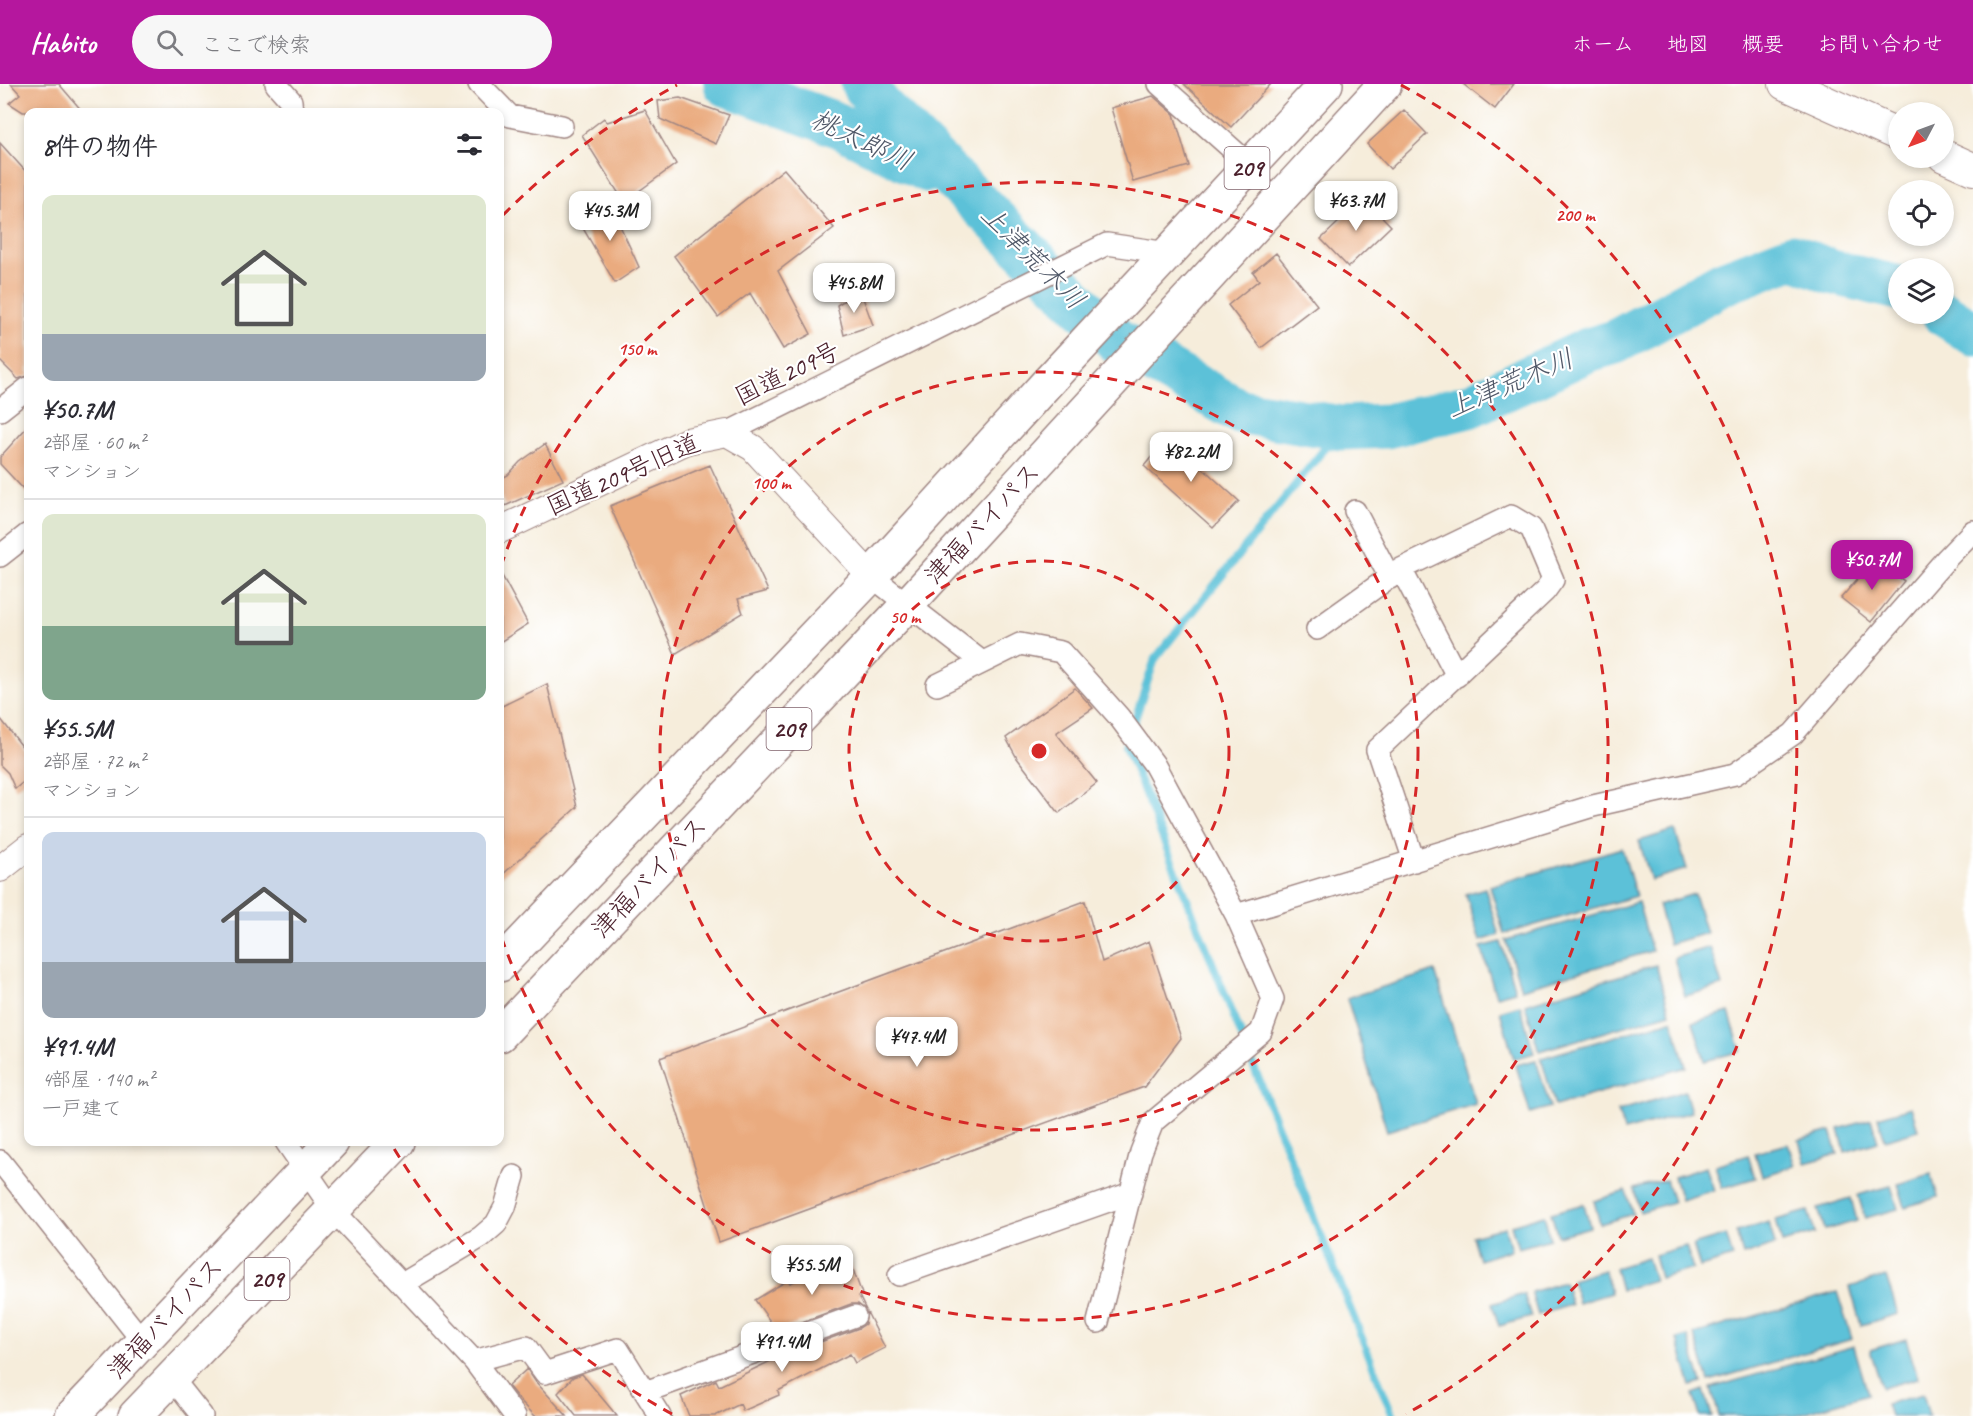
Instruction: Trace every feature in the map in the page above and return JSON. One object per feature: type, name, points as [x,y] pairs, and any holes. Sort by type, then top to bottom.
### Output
[{"type":"highway","name":"津福バイパス","points":[[504,961],[871,576],[1047,383],[1326,84]]},
{"type":"highway","name":"津福バイパス","points":[[504,1031],[909,603],[1385,84]]},
{"type":"highway","name":"津福バイパス","points":[[72,1416],[328,1146]]},
{"type":"highway","name":"津福バイパス","points":[[135,1416],[394,1146]]},
{"type":"main road","points":[[1785,84],[1888,130]]},
{"type":"main road","points":[[1954,160],[1973,169]]},
{"type":"street","points":[[276,84],[291,101],[292,108]]},
{"type":"street","points":[[479,84],[502,108]]},
{"type":"street","points":[[1159,84],[1250,165]]},
{"type":"street","points":[[504,110],[510,116],[562,126]]},
{"type":"street","name":"国道209号","points":[[727,433],[1107,244],[1168,253]]},
{"type":"street","points":[[0,410],[24,391]]},
{"type":"street","name":"国道209号旧道","points":[[504,528],[687,441],[727,433],[753,448],[871,576]]},
{"type":"street","points":[[1355,511],[1396,573],[1457,676]]},
{"type":"street","points":[[1317,629],[1396,573],[1511,516],[1531,528],[1553,580],[1545,591],[1377,750],[1414,861]]},
{"type":"street","points":[[1236,915],[1593,806],[1735,774],[1793,734],[1973,531]]},
{"type":"street","points":[[0,556],[24,537]]},
{"type":"street","points":[[871,576],[909,603],[982,662]]},
{"type":"street","points":[[937,685],[1020,644],[1061,652],[1119,717],[1154,764],[1236,915],[1273,999],[1261,1032],[1153,1122],[1141,1152],[1098,1322]]},
{"type":"street","points":[[0,869],[24,850]]},
{"type":"street","points":[[289,1146],[333,1210],[474,1361],[515,1416]]},
{"type":"street","points":[[0,1161],[144,1342]]},
{"type":"street","points":[[402,1284],[481,1237],[496,1224],[505,1207],[514,1176]]},
{"type":"street","points":[[899,1275],[1131,1193]]},
{"type":"street","points":[[645,1392],[855,1316]]},
{"type":"street","points":[[474,1361],[526,1347],[545,1372],[618,1349],[660,1416]]},
{"type":"street","points":[[172,1378],[202,1416]]},
{"type":"water","points":[[1675,830],[1687,869],[1651,880],[1639,841]]},
{"type":"water","points":[[1622,848],[1636,896],[1504,934],[1490,886]]},
{"type":"water","points":[[1485,888],[1499,935],[1480,941],[1466,894]]},
{"type":"water","points":[[1694,894],[1706,933],[1669,944],[1658,905]]},
{"type":"water","points":[[1638,902],[1652,951],[1521,989],[1506,940]]},
{"type":"water","points":[[1501,942],[1515,991],[1496,996],[1481,947]]},
{"type":"water","points":[[1710,947],[1722,986],[1685,996],[1674,958]]},
{"type":"water","points":[[1656,965],[1670,1013],[1539,1051],[1525,1004]]},
{"type":"water","points":[[1435,971],[1476,1104],[1387,1131],[1347,998]]},
{"type":"water","points":[[1520,1005],[1534,1053],[1514,1059],[1500,1011]]},
{"type":"water","points":[[1729,1012],[1741,1051],[1705,1061],[1693,1022]]},
{"type":"water","points":[[1672,1020],[1686,1067],[1555,1106],[1541,1058]]},
{"type":"water","points":[[1536,1060],[1550,1107],[1530,1113],[1516,1065]]},
{"type":"water","points":[[1685,1091],[1691,1112],[1624,1131],[1618,1111]]},
{"type":"water","points":[[1911,1107],[1918,1130],[1885,1140],[1878,1117]]},
{"type":"water","points":[[1871,1119],[1878,1142],[1845,1152],[1839,1129]]},
{"type":"water","points":[[1831,1131],[1838,1154],[1805,1163],[1799,1140]]},
{"type":"water","points":[[1788,1144],[1795,1166],[1762,1176],[1755,1153]]},
{"type":"water","points":[[1748,1155],[1755,1178],[1722,1188],[1715,1165]]},
{"type":"water","points":[[1706,1167],[1714,1190],[1681,1200],[1674,1177]]},
{"type":"water","points":[[1931,1174],[1938,1197],[1905,1207],[1898,1184]]},
{"type":"water","points":[[1666,1180],[1673,1202],[1640,1212],[1634,1189]]},
{"type":"water","points":[[1891,1186],[1898,1209],[1865,1218],[1858,1195]]},
{"type":"water","points":[[1626,1191],[1633,1214],[1600,1224],[1594,1201]]},
{"type":"water","points":[[1851,1198],[1857,1221],[1825,1230],[1818,1208]]},
{"type":"water","points":[[1584,1204],[1590,1227],[1558,1236],[1551,1213]]},
{"type":"water","points":[[1808,1211],[1815,1233],[1782,1243],[1776,1220]]},
{"type":"water","points":[[1544,1215],[1550,1239],[1518,1248],[1511,1225]]},
{"type":"water","points":[[1769,1222],[1775,1245],[1743,1255],[1736,1232]]},
{"type":"water","points":[[1505,1227],[1511,1250],[1479,1260],[1472,1236]]},
{"type":"water","points":[[1726,1235],[1733,1257],[1700,1267],[1693,1245]]},
{"type":"water","points":[[1686,1246],[1693,1269],[1660,1278],[1654,1255]]},
{"type":"water","points":[[1647,1258],[1654,1280],[1621,1290],[1615,1268]]},
{"type":"water","points":[[1604,1270],[1611,1293],[1578,1303],[1572,1280]]},
{"type":"water","points":[[1886,1276],[1898,1314],[1861,1325],[1850,1287]]},
{"type":"water","points":[[1564,1282],[1571,1305],[1538,1315],[1531,1292]]},
{"type":"water","points":[[1837,1292],[1852,1339],[1709,1381],[1694,1334]]},
{"type":"water","points":[[1524,1294],[1531,1317],[1499,1326],[1492,1304]]},
{"type":"water","points":[[1688,1336],[1702,1383],[1691,1386],[1677,1339]]},
{"type":"water","points":[[1906,1339],[1918,1378],[1882,1388],[1870,1350]]},
{"type":"water","points":[[1854,1346],[1868,1394],[1793,1416],[1719,1416],[1711,1388]]},
{"type":"water","points":[[1704,1390],[1712,1416],[1700,1416],[1693,1394]]},
{"type":"water","points":[[1923,1394],[1929,1416],[1890,1416],[1886,1404]]},
{"type":"building","points":[[11,84],[59,84],[80,108],[24,108],[23,112],[9,103],[20,94]]},
{"type":"building","points":[[1184,84],[1271,84],[1231,127]]},
{"type":"building","points":[[1463,84],[1514,84],[1495,109]]},
{"type":"building","points":[[1153,96],[1174,114],[1189,166],[1133,182],[1111,108]]},
{"type":"building","points":[[680,98],[729,115],[716,144],[660,119],[658,101]]},
{"type":"building","points":[[645,110],[676,164],[624,202],[582,135],[604,118],[607,122]]},
{"type":"building","points":[[1404,110],[1427,134],[1390,169],[1367,144]]},
{"type":"building","points":[[0,143],[24,170],[24,377],[18,379],[0,361]]},
{"type":"building","points":[[784,169],[834,228],[778,271],[811,334],[783,349],[750,293],[718,317],[674,256]]},
{"type":"building","points":[[1364,198],[1391,226],[1348,267],[1321,239]]},
{"type":"building","points":[[611,206],[639,267],[615,283],[577,218]]},
{"type":"building","points":[[1276,253],[1317,305],[1261,348],[1228,305],[1259,280],[1253,272]]},
{"type":"building","points":[[860,290],[873,325],[844,335],[837,305]]},
{"type":"building","points":[[24,430],[24,490],[0,464],[0,457]]},
{"type":"building","points":[[1168,437],[1239,501],[1213,528],[1144,466]]},
{"type":"building","points":[[545,444],[563,480],[505,506],[504,477]]},
{"type":"building","points":[[710,465],[768,591],[738,599],[743,613],[675,654],[610,506]]},
{"type":"building","points":[[1874,560],[1904,581],[1871,622],[1841,598]]},
{"type":"building","points":[[504,579],[528,624],[504,639]]},
{"type":"building","points":[[547,684],[577,807],[504,873],[504,705]]},
{"type":"building","points":[[1075,688],[1093,708],[1056,733],[1097,783],[1059,813],[1017,758],[1006,738]]},
{"type":"building","points":[[0,718],[24,749],[24,781],[15,789],[8,773],[0,765]]},
{"type":"building","points":[[1085,901],[1102,962],[1149,941],[1181,1038],[1144,1087],[719,1242],[660,1058]]},
{"type":"building","points":[[849,1259],[862,1294],[859,1296],[866,1310],[858,1304],[851,1304],[777,1331],[755,1300],[788,1280],[790,1283]]},
{"type":"building","points":[[867,1312],[885,1348],[855,1363],[850,1354],[778,1391],[779,1395],[743,1411],[740,1404],[715,1416],[689,1416],[681,1396],[716,1380],[719,1386],[779,1357],[859,1328],[865,1324]]},
{"type":"building","points":[[527,1369],[567,1416],[535,1416],[517,1397],[508,1386]]},
{"type":"building","points":[[582,1374],[617,1416],[576,1416],[558,1393],[573,1377]]},
{"type":"waterway","name":"桃太郎川","points":[[726,84],[838,125],[927,170]]},
{"type":"waterway","name":"上津荒木川","points":[[863,84],[881,107],[1118,342],[1239,411],[1341,428],[1387,426],[1469,406],[1588,350],[1615,342],[1723,283],[1793,256],[1831,272],[1888,285]]},
{"type":"waterway","name":"上津荒木川","points":[[1954,321],[1973,333]]},
{"type":"waterway","points":[[1341,428],[1155,659],[1126,746],[1393,1416]]}]
